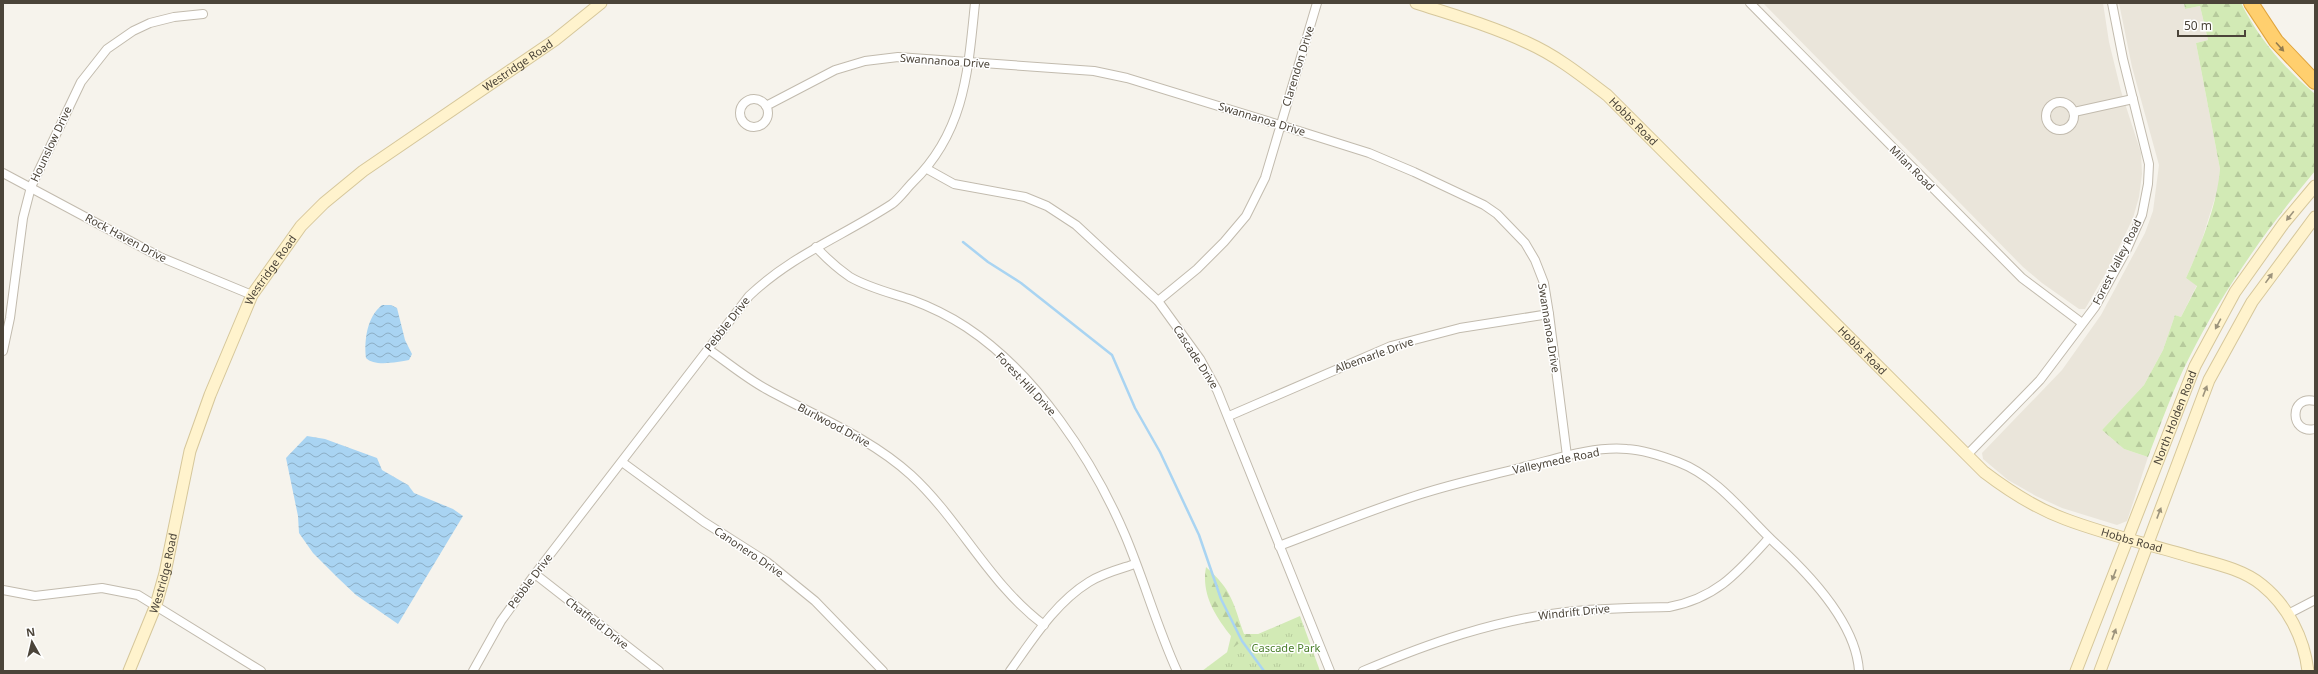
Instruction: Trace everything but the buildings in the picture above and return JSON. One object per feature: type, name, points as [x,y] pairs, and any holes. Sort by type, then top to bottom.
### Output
[{"type":"highway","points":[[2251,3],[2276,41],[2315,82]]},
{"type":"main road","name":"Westridge Road","points":[[129,671],[156,604],[165,573],[190,450],[196,431],[252,295],[302,226],[342,187],[555,40],[601,3]]},
{"type":"main road","name":"Hobbs Road","points":[[1416,3],[1495,29],[1529,43],[1562,62],[1607,94],[1967,455],[2003,487],[2040,509],[2065,520],[2148,544],[2245,575],[2261,584],[2272,594],[2288,614],[2301,641],[2308,671]]},
{"type":"main road","name":"North Holden Road","points":[[2076,671],[2199,359],[2235,292],[2284,223],[2315,186]]},
{"type":"main road","name":"North Holden Road","points":[[2100,671],[2210,380],[2252,302],[2315,218]]},
{"type":"street","name":"Pebble Drive","points":[[472,671],[501,621],[535,574],[749,296],[773,274],[816,247],[893,203],[927,169],[950,131],[960,105],[970,62],[974,3]]},
{"type":"street","name":"Clarendon Drive","points":[[1158,301],[1196,269],[1224,242],[1246,216],[1265,178],[1317,3]]},
{"type":"street","name":"Milan Road","points":[[1750,3],[2022,278],[2082,323]]},
{"type":"street","name":"Forest Valley Road","points":[[1967,455],[2036,385],[2095,307],[2127,249],[2142,215],[2148,184],[2149,164],[2123,59],[2112,3]]},
{"type":"street","name":"Hounslow Drive","points":[[3,351],[10,318],[23,218],[31,187],[81,82],[107,48],[133,31],[150,23],[174,17],[203,14]]},
{"type":"street","name":"Swannanoa Drive","points":[[766,106],[818,78],[849,66],[866,61],[898,57],[1094,71],[1128,78],[1280,125],[1376,156],[1414,172],[1488,208],[1508,224],[1528,249],[1544,283],[1566,456]]},
{"type":"street","points":[[2074,112],[2133,99]]},
{"type":"street","name":"Cascade Drive","points":[[927,169],[954,184],[1005,192],[1025,197],[1047,206],[1076,225],[1158,301],[1200,359],[1229,416],[1279,546],[1330,671]]},
{"type":"street","name":"Rock Haven Drive","points":[[3,173],[170,262],[252,295]]},
{"type":"street","name":"Forest Hill Drive","points":[[816,247],[832,264],[850,277],[939,311],[966,327],[1014,369],[1046,402],[1081,450],[1107,494],[1177,671]]},
{"type":"street","name":"Albemarle Drive","points":[[1229,416],[1391,346],[1460,328],[1549,314]]},
{"type":"street","name":"Burlwood Drive","points":[[708,349],[766,389],[863,439],[911,475],[932,498],[1005,589],[1031,615],[1044,625]]},
{"type":"street","points":[[2315,401],[2304,401],[2295,412],[2295,417],[2299,426],[2309,430],[2315,429]]},
{"type":"street","name":"Valleymede Road","points":[[1279,546],[1422,494],[1566,456],[1598,451],[1626,449],[1679,462],[1705,476],[1800,566],[1830,601],[1853,646],[1859,671]]},
{"type":"street","name":"Canonero Drive","points":[[622,462],[704,522],[767,562],[814,601],[883,671]]},
{"type":"street","name":"Windrift Drive","points":[[1364,671],[1443,639],[1519,619],[1566,612],[1669,607],[1686,604],[1702,598],[1720,588],[1744,566],[1769,538]]},
{"type":"street","points":[[1010,671],[1044,625],[1068,597],[1090,581],[1135,564]]},
{"type":"street","name":"Chatfield Drive","points":[[535,574],[659,671]]},
{"type":"street","points":[[3,590],[20,595],[41,596],[102,588],[138,595],[156,604],[261,671]]},
{"type":"street","points":[[2288,614],[2315,600]]},
{"type":"shaded area","points":[[1763,3],[2103,3],[2109,42],[2121,91],[2141,153],[2142,174],[2139,197],[2133,218],[2111,264],[2085,309],[2079,309],[2042,283],[2023,267]]},
{"type":"shaded area","points":[[2119,3],[2184,3],[2185,9],[2200,6],[2208,40],[2196,43],[2220,169],[2219,185],[2200,246],[2186,278],[2197,285],[2181,317],[2175,315],[2163,350],[2144,385],[2102,430],[2124,449],[2148,457],[2127,521],[2117,525],[2062,508],[2036,496],[2008,480],[1983,459],[1982,453],[2062,370],[2101,315],[2145,233],[2153,211],[2159,165],[2132,67]]},
{"type":"green space","points":[[2184,3],[2241,3],[2264,41],[2293,74],[2315,94],[2315,171],[2246,261],[2216,309],[2183,370],[2148,457],[2124,449],[2102,430],[2144,385],[2163,350],[2175,315],[2181,317],[2197,286],[2186,278],[2203,238],[2212,211],[2216,197],[2220,169],[2196,43],[2208,40],[2200,6],[2185,9]]},
{"type":"green space","points":[[1206,567],[1215,575],[1231,597],[1244,634],[1263,634],[1301,671],[1226,657],[1231,636],[1220,621],[1207,595],[1205,577]]},
{"type":"green space","name":"Cascade Park","points":[[1300,616],[1320,671],[1202,671],[1242,641]]},
{"type":"water","points":[[382,305],[391,305],[397,308],[405,340],[412,354],[409,360],[393,363],[380,363],[370,361],[366,358],[366,336],[370,322],[377,310]]},
{"type":"water","points":[[307,436],[325,439],[377,458],[382,470],[408,485],[414,493],[453,509],[463,516],[398,624],[356,595],[313,553],[299,533],[298,516],[286,458]]},
{"type":"waterway","points":[[963,242],[988,262],[1021,283],[1112,355],[1135,408],[1160,452],[1199,535],[1221,599],[1242,641],[1264,671]]}]
